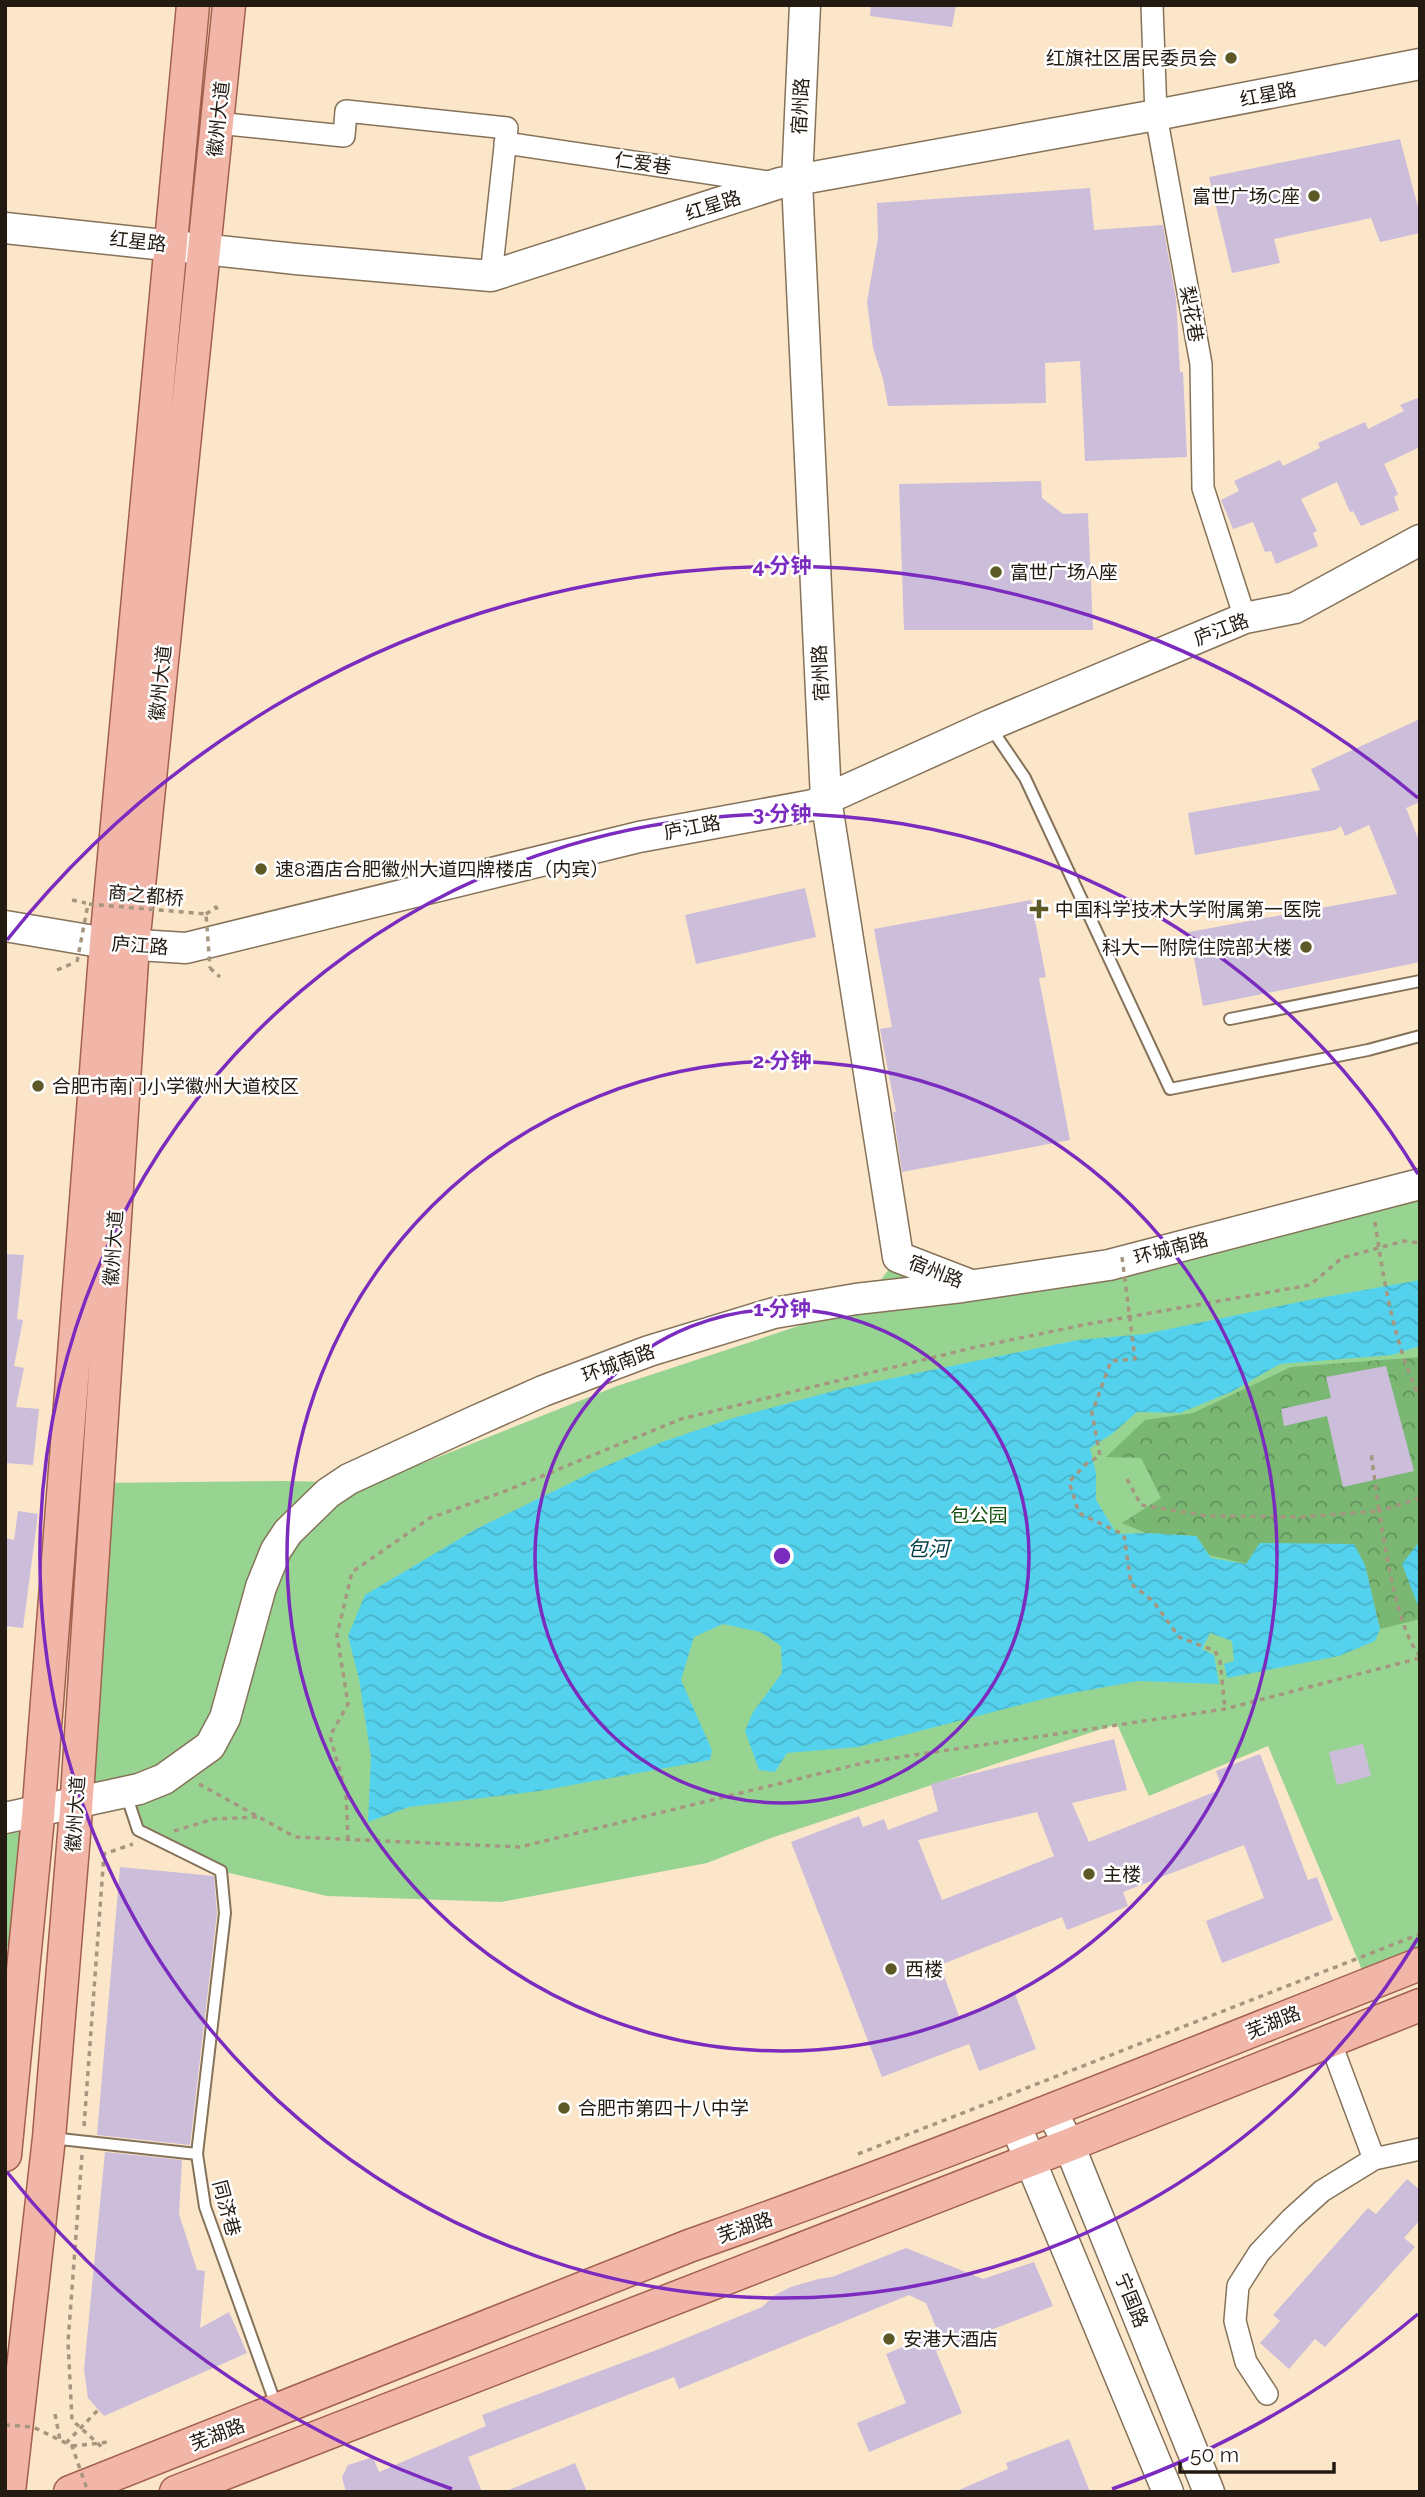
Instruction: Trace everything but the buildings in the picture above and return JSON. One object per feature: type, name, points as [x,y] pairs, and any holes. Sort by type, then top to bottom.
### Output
[{"type":"main road","name":"徽州大道","points":[[5,2155],[119,944],[171,244],[193,5]]},
{"type":"main road","name":"徽州大道","points":[[9,2492],[49,2138],[76,1803],[119,944],[204,247],[229,5]]},
{"type":"main road","name":"芜湖路","points":[[70,2492],[689,2246],[1015,2124],[1420,1964]]},
{"type":"main road","name":"芜湖路","points":[[176,2492],[1069,2145],[1420,2005]]},
{"type":"street","name":"宿州路","points":[[791,5],[789,182],[820,802],[889,1269],[871,1297]]},
{"type":"street","name":"宿州路","points":[[789,182],[805,5]]},
{"type":"street","name":"梨花巷","points":[[1152,5],[1156,116],[1201,364],[1203,488],[1245,618]]},
{"type":"street","name":"红星路","points":[[5,228],[204,247],[296,259],[491,276],[789,182],[1156,116],[1420,64]]},
{"type":"street","points":[[217,123],[344,136],[346,111],[507,128],[491,276]]},
{"type":"street","name":"仁爱巷","points":[[505,143],[789,182]]},
{"type":"street","name":"庐江路","points":[[5,926],[119,944],[186,948],[639,837],[820,802],[990,725],[1245,618],[1295,608],[1420,540]]},
{"type":"street","name":"宿州路","points":[[820,802],[898,1257],[971,1286]]},
{"type":"street","name":"环城南路","points":[[5,1818],[139,1789],[164,1779],[210,1746],[225,1718],[261,1587],[276,1550],[288,1532],[328,1493],[349,1479],[544,1391],[649,1351],[775,1313],[871,1297],[971,1286],[1109,1265],[1420,1184]]},
{"type":"street","points":[[1329,2042],[1374,2159]]},
{"type":"street","name":"宁国路","points":[[1051,2110],[1069,2145],[1209,2492]]},
{"type":"street","name":"宁国路","points":[[1015,2124],[1168,2492]]},
{"type":"street","points":[[1268,2395],[1246,2361],[1242,2348],[1235,2321],[1238,2286],[1259,2253],[1322,2191],[1374,2159],[1420,2149]]},
{"type":"lane","points":[[990,725],[1025,779],[1170,1088],[1368,1050],[1420,1036]]},
{"type":"lane","points":[[1230,1019],[1420,981]]},
{"type":"lane","points":[[127,1797],[138,1830],[154,1838]]},
{"type":"lane","name":"同济巷","points":[[154,1838],[221,1871],[225,1913],[197,2154],[205,2207],[278,2411]]},
{"type":"lane","points":[[49,2138],[197,2154]]},
{"type":"path","points":[[72,900],[88,904]]},
{"type":"path","name":"商之都桥","points":[[57,970],[76,962],[88,904],[206,914],[210,968],[220,977]]},
{"type":"path","points":[[206,914],[216,908]]},
{"type":"path","points":[[1374,1214],[1384,1280],[1403,1361],[1420,1399]]},
{"type":"path","points":[[348,1840],[346,1793],[330,1736],[348,1704],[337,1635],[352,1572],[430,1518],[503,1492],[681,1419],[976,1346],[1310,1285],[1342,1258],[1404,1241],[1420,1243]]},
{"type":"path","points":[[1122,1257],[1135,1359],[1111,1361],[1091,1413],[1100,1456],[1087,1463],[1069,1482],[1079,1513],[1124,1535],[1131,1584],[1153,1601],[1179,1637],[1215,1651],[1220,1661],[1225,1709]]},
{"type":"path","points":[[176,1771],[295,1837],[520,1847],[867,1762],[1225,1709],[1420,1657],[1411,1646],[1395,1590],[1379,1511],[1371,1453]]},
{"type":"path","points":[[1127,1479],[1141,1505],[1208,1516],[1303,1517],[1379,1511],[1420,1498]]},
{"type":"path","points":[[118,2445],[106,2450],[72,2420],[68,2342],[104,1854],[214,1819],[257,1817]]},
{"type":"path","points":[[847,2159],[1420,1934]]},
{"type":"path","points":[[66,2443],[98,2410]]},
{"type":"path","points":[[55,2414],[60,2440]]},
{"type":"path","points":[[5,2425],[33,2427],[72,2446],[110,2442]]},
{"type":"path","points":[[72,2446],[88,2492]]},
{"type":"green space","name":"包公园","points":[[1420,1184],[1420,1964],[1368,1984],[1268,1746],[1149,1796],[1117,1724],[771,1838],[707,1863],[501,1902],[327,1896],[221,1871],[138,1830],[127,1797],[76,1810],[98,1483],[373,1483],[617,1386],[862,1305],[889,1269],[899,1263],[976,1272],[1122,1257]]},
{"type":"green space","points":[[1420,1357],[1420,1541],[1403,1564],[1420,1611],[1420,1619],[1380,1629],[1365,1565],[1247,1564],[1209,1555],[1196,1536],[1146,1533],[1122,1523],[1161,1498],[1141,1458],[1106,1457],[1145,1420],[1193,1413],[1291,1367]]},
{"type":"green space","points":[[19,1832],[25,1952],[5,1946],[5,1835]]},
{"type":"water","name":"包河","points":[[1420,1280],[1420,1346],[1392,1355],[1280,1364],[1231,1392],[1180,1413],[1137,1412],[1112,1434],[1090,1448],[1096,1473],[1096,1500],[1117,1534],[1196,1536],[1211,1558],[1246,1564],[1260,1543],[1354,1544],[1365,1565],[1380,1629],[1375,1641],[1339,1656],[1227,1678],[1224,1664],[1234,1661],[1232,1641],[1210,1633],[1202,1649],[1214,1655],[1219,1684],[1138,1681],[1051,1697],[858,1747],[787,1753],[775,1772],[759,1770],[745,1731],[753,1712],[782,1673],[781,1646],[760,1632],[723,1624],[694,1637],[681,1680],[712,1750],[710,1760],[539,1791],[409,1807],[368,1822],[371,1757],[359,1679],[348,1636],[365,1595],[476,1529],[599,1469],[662,1442],[733,1418],[845,1388],[1078,1340],[1145,1334]]},
{"type":"water","points":[[1420,1541],[1420,1611],[1402,1564]]},
{"type":"place","name":"红旗社区居民委员会","points":[[1231,58]]},
{"type":"place","name":"富世广场C座","points":[[1314,196]]},
{"type":"place","name":"富世广场A座","points":[[996,572]]},
{"type":"place","name":"速8酒店合肥徽州大道四牌楼店（内宾）","points":[[261,869]]},
{"type":"place","name":"中国科学技术大学附属第一医院","points":[[1039,909]]},
{"type":"place","name":"科大一附院住院部大楼","points":[[1306,947]]},
{"type":"place","name":"合肥市南门小学徽州大道校区","points":[[38,1086]]},
{"type":"place","name":"主楼","points":[[1089,1874]]},
{"type":"place","name":"西楼","points":[[891,1969]]},
{"type":"place","name":"合肥市第四十八中学","points":[[564,2108]]},
{"type":"place","name":"安港大酒店","points":[[889,2339]]}]
